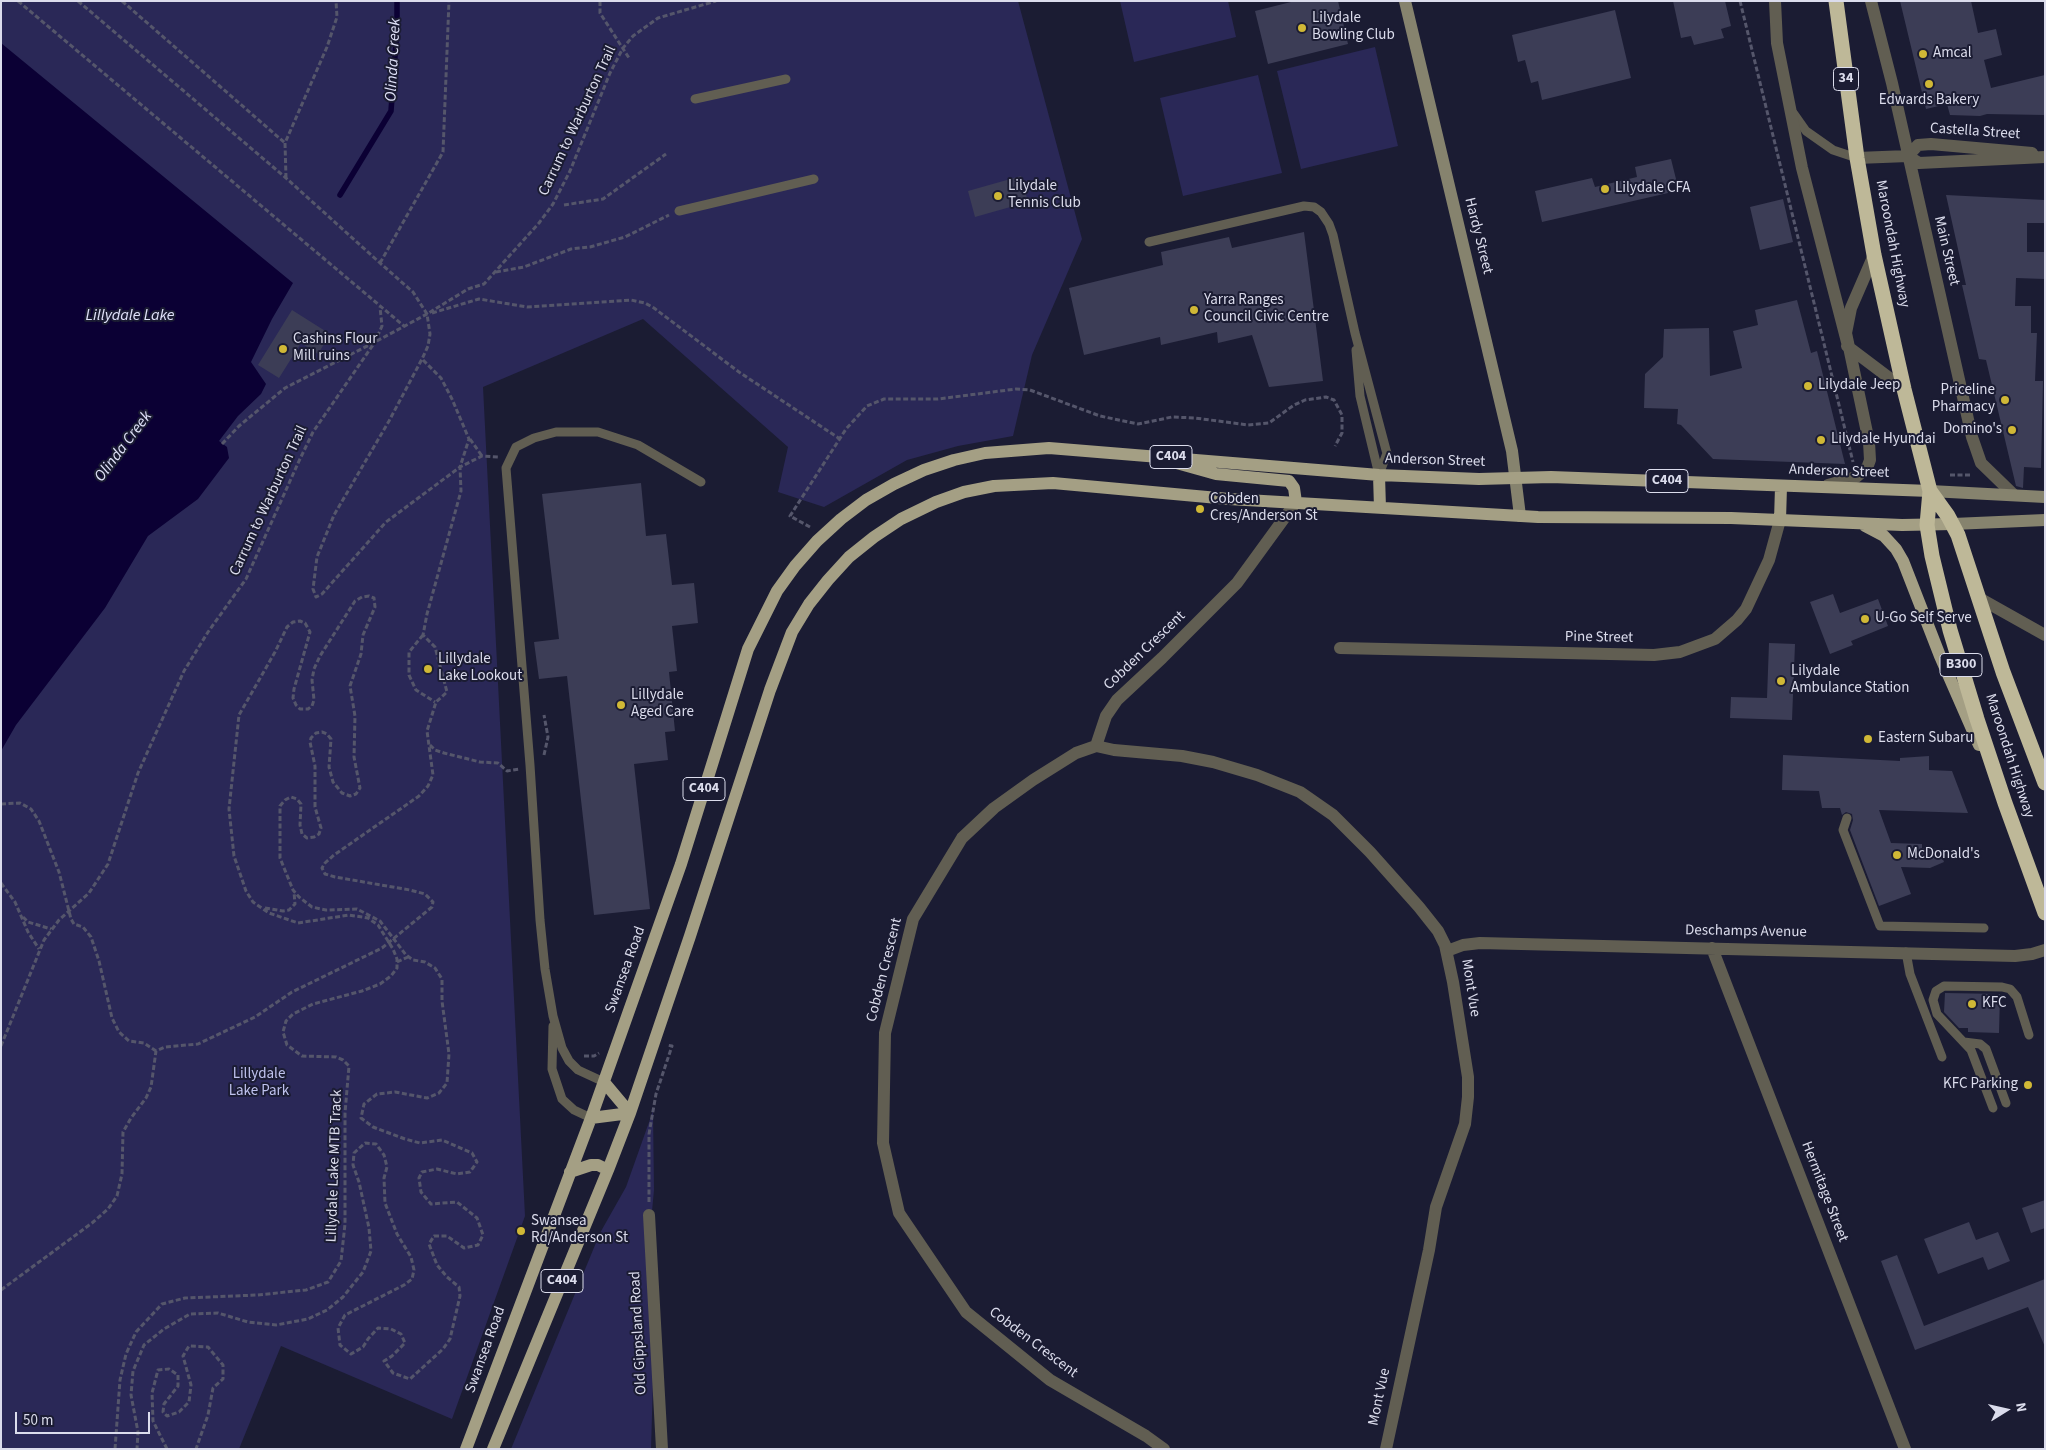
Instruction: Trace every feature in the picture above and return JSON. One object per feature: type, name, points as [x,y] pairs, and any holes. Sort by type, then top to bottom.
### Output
[{"type":"highway","name":"Maroondah Highway","points":[[1836,1],[1874,255],[1904,389],[1930,491],[1927,525],[1932,556],[1950,630],[2005,803],[2045,913]]},
{"type":"highway","name":"Maroondah Highway","points":[[1930,491],[1953,524],[1962,546],[2045,783]]},
{"type":"main road","name":"Hardy Street","points":[[1405,1],[1466,253],[1517,478],[1520,516]]},
{"type":"main road","name":"Anderson Street","points":[[841,519],[866,500],[924,470],[977,455],[1018,449],[1049,448],[1378,475],[1479,479],[1560,478],[2045,497]]},
{"type":"main road","points":[[1149,455],[1216,474],[1289,481],[1294,488],[1296,502]]},
{"type":"main road","points":[[1378,475],[1380,508]]},
{"type":"main road","name":"C404","points":[[493,1449],[630,1112],[779,662],[792,632],[809,604],[849,557],[901,519],[964,492],[994,486],[1053,483],[1229,499],[1520,516],[1953,524]]},
{"type":"main road","points":[[1780,520],[1781,486]]},
{"type":"main road","name":"Swansea Road","points":[[466,1449],[591,1118],[681,864],[748,649],[777,591],[795,566],[841,519]]},
{"type":"main road","points":[[1953,524],[2045,520]]},
{"type":"main road","points":[[1850,523],[1862,525],[1880,533],[1896,549],[1903,561],[1940,656],[2005,803]]},
{"type":"main road","points":[[604,1082],[630,1112]]},
{"type":"main road","points":[[591,1118],[630,1112]]},
{"type":"main road","points":[[570,1172],[591,1165],[598,1165],[608,1170]]},
{"type":"street","points":[[1775,1],[1777,43],[1802,168],[1847,344],[1869,442],[1870,460],[1867,468],[1856,477],[1816,488]]},
{"type":"street","name":"Main Street","points":[[1871,1],[1892,83],[1977,452],[1986,470],[2014,495]]},
{"type":"street","name":"Castella Street","points":[[1908,156],[1918,145],[1931,144],[2004,149],[2045,156]]},
{"type":"street","name":"Castella Street","points":[[1858,158],[1908,156],[1919,163],[2045,156]]},
{"type":"street","points":[[1874,255],[1851,308],[1846,330],[1847,344],[1904,389]]},
{"type":"street","name":"Cobden Crescent","points":[[1164,1449],[1146,1436],[1050,1380],[966,1312],[899,1212],[883,1143],[885,1034],[913,919],[951,854],[969,830],[994,808],[1033,780],[1076,753],[1096,746],[1103,723],[1117,700],[1237,584],[1296,502]]},
{"type":"street","name":"Pine Street","points":[[1340,648],[1654,655],[1680,652],[1715,639],[1737,620],[1746,609],[1769,560],[1780,520]]},
{"type":"street","points":[[1979,598],[2045,635]]},
{"type":"street","name":"Mont Vue","points":[[1096,746],[1114,750],[1182,756],[1212,762],[1257,775],[1300,792],[1333,815],[1370,852],[1434,925],[1443,939],[1447,952],[1468,1076],[1465,1124],[1436,1207],[1429,1250],[1386,1449]]},
{"type":"street","name":"Deschamps Avenue","points":[[1447,952],[1463,945],[1480,943],[2015,956],[2045,950]]},
{"type":"street","name":"Hermitage Street","points":[[1712,948],[1906,1449]]},
{"type":"street","name":"Old Gippsland Road","points":[[649,1215],[662,1449]]},
{"type":"lane","points":[[695,99],[786,79]]},
{"type":"lane","points":[[1791,106],[1796,119],[1806,131],[1833,150],[1858,158]]},
{"type":"lane","points":[[678,211],[814,178]]},
{"type":"lane","points":[[1149,242],[1304,206],[1322,212],[1333,235],[1355,333],[1387,453],[1378,475]]},
{"type":"lane","points":[[1355,333],[1360,396],[1378,475]]},
{"type":"lane","points":[[604,1082],[578,1070],[569,1061],[562,1048],[553,1016],[540,920],[506,468],[516,447],[534,438],[556,432],[598,432],[638,445],[701,482]]},
{"type":"lane","points":[[1847,818],[1843,830],[1880,926],[1984,928]]},
{"type":"lane","points":[[1906,952],[1910,974],[1942,1057]]},
{"type":"lane","points":[[1993,1108],[1972,1050],[1939,1018],[1933,1000],[1936,991],[1944,986],[2002,987],[2010,989],[2017,996],[2029,1035]]},
{"type":"lane","points":[[553,1016],[552,1069],[562,1099],[574,1110],[591,1118]]},
{"type":"lane","points":[[1963,1042],[1980,1044],[1985,1048],[2006,1103]]},
{"type":"path","points":[[18,1],[404,326]]},
{"type":"path","points":[[78,1],[286,178],[413,292],[427,314],[430,334],[428,346],[389,422],[334,515],[317,557],[313,589],[316,596],[322,594],[386,522],[460,467],[482,456],[511,457]]},
{"type":"path","points":[[122,1],[286,143]]},
{"type":"path","points":[[286,178],[286,143],[327,47],[337,17],[336,1]]},
{"type":"path","points":[[380,263],[443,152],[449,1]]},
{"type":"path","points":[[600,1],[600,13],[629,58]]},
{"type":"path","name":"Carrum to Warburton Trail","points":[[1,1046],[39,949],[52,929],[89,893],[108,864],[138,773],[184,671],[208,632],[246,579],[313,432],[375,342],[468,289],[484,284],[539,223],[553,204],[570,171],[610,73],[623,48],[633,36],[658,18],[716,1]]},
{"type":"path","points":[[1740,1],[1853,464],[1856,466]]},
{"type":"path","points":[[564,205],[603,199],[666,154]]},
{"type":"path","points":[[495,272],[524,267],[571,249],[590,247],[625,237],[678,211]]},
{"type":"path","points":[[427,314],[479,299],[528,307],[631,300],[645,303],[739,372],[840,439]]},
{"type":"path","points":[[222,444],[239,426],[285,388],[375,342],[382,326],[380,306]]},
{"type":"path","points":[[422,359],[441,378],[452,398],[469,439],[482,456]]},
{"type":"path","points":[[824,535],[790,516],[840,439],[867,406],[884,399],[938,399],[1016,389],[1030,390],[1100,416],[1138,424],[1172,417],[1248,425],[1269,424],[1294,405],[1305,400],[1326,398],[1334,400],[1342,415],[1342,433],[1335,446]]},
{"type":"path","points":[[436,702],[416,690],[408,675],[409,652],[423,635],[461,491],[460,467],[469,439]]},
{"type":"path","points":[[1950,475],[1978,474]]},
{"type":"path","points":[[262,908],[283,911],[290,910],[295,904],[293,890],[280,858],[280,806],[285,800],[297,799],[301,804],[300,825],[302,834],[307,838],[314,838],[319,834],[321,828],[315,807],[316,775],[310,742],[316,733],[328,734],[331,739],[329,767],[333,782],[342,793],[350,796],[356,794],[360,788],[354,757],[355,716],[350,686],[361,654],[363,635],[374,607],[374,598],[369,596],[362,596],[355,601],[320,656],[314,669],[312,680],[314,700],[312,706],[308,709],[300,709],[293,698],[310,632],[305,623],[293,622],[287,627],[239,715],[229,808],[234,856],[246,891],[253,902],[269,913],[298,923],[349,915],[368,918],[378,925],[384,934],[397,962],[409,957],[380,921],[357,910],[326,910],[312,906],[293,890]]},
{"type":"path","points":[[156,1051],[165,1047],[198,1044],[255,1017],[292,992],[382,948],[432,907],[433,902],[430,897],[410,890],[335,878],[325,874],[322,868],[325,862],[334,855],[419,796],[428,786],[433,775],[430,744],[426,731],[436,702],[447,692],[435,646],[423,635]]},
{"type":"path","points":[[542,764],[548,737],[544,715]]},
{"type":"path","points":[[430,744],[435,750],[480,762],[498,763],[507,771],[530,769]]},
{"type":"path","points":[[1,804],[20,803],[31,809],[39,822],[59,872],[74,924],[83,927],[91,937],[99,961],[112,1018],[119,1032],[129,1041],[144,1044],[156,1051]]},
{"type":"path","points":[[1,883],[15,902],[28,932],[39,949]]},
{"type":"path","points":[[22,916],[28,922],[52,929]]},
{"type":"path","points":[[384,934],[388,931]]},
{"type":"path","name":"Lillydale Lake MTB Track","points":[[138,1449],[138,1432],[131,1394],[133,1371],[144,1345],[164,1329],[190,1314],[218,1313],[248,1322],[276,1325],[308,1319],[328,1310],[343,1297],[363,1272],[371,1251],[369,1228],[361,1190],[353,1165],[354,1153],[366,1143],[376,1144],[384,1155],[387,1167],[384,1178],[385,1203],[397,1234],[411,1257],[414,1270],[412,1279],[404,1285],[345,1315],[338,1328],[340,1345],[351,1354],[363,1347],[368,1338],[378,1328],[391,1329],[401,1334],[405,1343],[384,1361],[393,1373],[410,1379],[443,1349],[450,1339],[460,1296],[459,1287],[437,1265],[428,1244],[434,1236],[447,1236],[464,1248],[478,1245],[483,1235],[477,1218],[457,1202],[431,1204],[421,1192],[419,1178],[422,1172],[436,1169],[457,1174],[470,1172],[477,1162],[472,1153],[458,1146],[442,1140],[420,1143],[405,1139],[373,1127],[361,1118],[364,1104],[377,1094],[394,1092],[427,1098],[439,1093],[447,1083],[449,1054],[442,1008],[442,979],[435,968],[425,962],[413,960],[409,957]]},
{"type":"path","name":"Lillydale Lake MTB Track","points":[[115,1449],[120,1380],[126,1354],[136,1332],[162,1304],[185,1298],[242,1296],[306,1290],[328,1282],[341,1261],[345,1224],[345,1113],[349,1066],[343,1060],[336,1057],[302,1056],[287,1045],[283,1032],[286,1021],[293,1014],[313,1004],[362,991],[380,984],[391,976],[397,968],[397,962]]},
{"type":"path","points":[[649,1215],[649,1134],[656,1094],[672,1046],[655,1040]]},
{"type":"path","points":[[1,1290],[92,1223],[108,1209],[117,1196],[122,1174],[123,1132],[146,1098],[151,1086],[156,1051]]},
{"type":"path","points":[[578,1054],[587,1057],[600,1052]]},
{"type":"path","points":[[167,1449],[153,1420],[152,1393],[158,1370],[170,1369],[178,1375],[178,1386],[164,1404],[163,1412],[167,1416],[179,1412],[189,1402],[191,1385],[183,1356],[189,1346],[208,1347],[223,1365],[223,1379],[213,1388],[208,1415],[196,1449]]},
{"type":"green space","name":"Lillydale Lake Park","points":[[1,1],[1018,1],[1082,239],[1032,355],[1013,436],[958,446],[907,460],[824,507],[778,492],[788,447],[643,319],[483,387],[525,1216],[452,1419],[281,1346],[239,1449],[1,1449]]},
{"type":"green space","points":[[1120,1],[1228,1],[1236,37],[1134,62]]},
{"type":"green space","points":[[1375,47],[1398,146],[1301,169],[1277,71]]},
{"type":"green space","points":[[1258,75],[1282,173],[1183,196],[1160,98]]},
{"type":"green space","points":[[653,1111],[654,1190],[650,1233],[654,1346],[651,1449],[511,1449],[600,1233],[626,1187]]},
{"type":"water","name":"Lillydale Lake","points":[[1,43],[293,283],[272,319],[251,362],[266,384],[261,394],[238,416],[219,441],[227,447],[229,458],[198,499],[148,536],[105,608],[16,725],[1,751]]},
{"type":"building","name":"Lilydale Bowling Club","points":[[1295,1],[1338,1],[1348,44],[1268,64],[1255,11]]},
{"type":"building","points":[[1673,1],[1725,1],[1731,26],[1721,29],[1724,38],[1694,45],[1691,36],[1681,38]]},
{"type":"building","points":[[1900,1],[1971,1],[1978,33],[1996,29],[2002,55],[1984,60],[1991,88],[2045,75],[2045,115],[1950,115],[1947,104],[1926,109]]},
{"type":"building","points":[[1615,10],[1631,78],[1542,100],[1538,81],[1531,83],[1525,60],[1518,62],[1512,35]]},
{"type":"building","name":"Lilydale CFA","points":[[1671,159],[1677,183],[1666,186],[1668,193],[1542,222],[1535,191],[1592,178],[1595,187],[1637,177],[1635,167]]},
{"type":"building","name":"Lilydale Tennis Club","points":[[1021,176],[1028,202],[975,217],[968,191]]},
{"type":"building","points":[[1946,195],[2045,200],[2045,223],[2027,223],[2027,252],[2045,252],[2045,279],[2016,278],[2015,306],[2031,306],[2031,333],[2037,333],[2035,381],[2043,381],[2041,468],[2024,467],[2023,488],[2016,486],[1986,360],[1979,359],[1962,285],[1966,285]]},
{"type":"building","points":[[1783,199],[1793,242],[1760,250],[1750,207]]},
{"type":"building","name":"Yarra Ranges Council Civic Centre","points":[[1304,232],[1323,381],[1269,387],[1252,335],[1218,343],[1217,332],[1161,345],[1160,337],[1084,355],[1069,288],[1163,265],[1161,252],[1229,237],[1232,248]]},
{"type":"building","points":[[1797,300],[1811,353],[1817,351],[1845,464],[1713,459],[1681,425],[1677,424],[1678,409],[1644,408],[1645,374],[1663,357],[1664,329],[1709,328],[1710,376],[1742,368],[1733,331],[1758,325],[1755,310]]},
{"type":"building","name":"Cashins Flour Mill ruins","points":[[292,310],[330,334],[318,354],[301,343],[279,378],[258,365]]},
{"type":"building","name":"Lillydale Aged Care","points":[[641,483],[646,536],[666,534],[672,585],[694,583],[698,623],[672,626],[677,671],[669,672],[675,731],[665,732],[668,760],[634,764],[650,909],[594,915],[567,676],[539,679],[534,642],[559,639],[542,494]]},
{"type":"building","points":[[1833,594],[1840,613],[1878,599],[1888,626],[1851,641],[1853,645],[1830,654],[1810,602]]},
{"type":"building","name":"Lilydale Ambulance Station","points":[[1769,643],[1795,644],[1792,720],[1730,718],[1731,697],[1767,698]]},
{"type":"building","points":[[1783,755],[1900,761],[1900,758],[1929,756],[1929,770],[1952,771],[1968,813],[1879,810],[1891,843],[1922,844],[1922,848],[1939,849],[1944,862],[1930,868],[1901,867],[1911,894],[1879,906],[1850,830],[1853,820],[1852,814],[1846,812],[1842,815],[1840,808],[1822,808],[1819,791],[1782,790]]},
{"type":"building","name":"KFC","points":[[1945,993],[2000,994],[1999,1033],[1968,1032],[1968,1028],[1959,1028],[1944,1012]]},
{"type":"building","points":[[2045,1200],[2045,1228],[2031,1233],[2022,1208]]},
{"type":"building","points":[[1969,1222],[1976,1240],[1998,1232],[2010,1261],[1988,1270],[1983,1257],[1938,1274],[1924,1239]]},
{"type":"building","points":[[1897,1255],[1924,1326],[2045,1279],[2045,1347],[2028,1307],[1915,1350],[1881,1261]]},
{"type":"waterway","name":"Olinda Creek","points":[[340,195],[391,111],[397,29],[397,1]]},
{"type":"place","name":"Lilydale Bowling Club","points":[[1302,28]]},
{"type":"place","name":"Amcal","points":[[1923,54]]},
{"type":"place","name":"Edwards Bakery","points":[[1929,84]]},
{"type":"place","name":"Lilydale CFA","points":[[1605,189]]},
{"type":"place","name":"Lilydale Tennis Club","points":[[998,196]]},
{"type":"place","name":"Yarra Ranges Council Civic Centre","points":[[1194,310]]},
{"type":"place","name":"Cashins Flour Mill ruins","points":[[283,349]]},
{"type":"place","name":"Lilydale Jeep","points":[[1808,386]]},
{"type":"place","name":"Priceline Pharmacy","points":[[2005,400]]},
{"type":"place","name":"Domino's","points":[[2012,430]]},
{"type":"place","name":"Lilydale Hyundai","points":[[1821,440]]},
{"type":"place","name":"Cobden Cres/Anderson St","points":[[1200,509]]},
{"type":"place","name":"U-Go Self Serve","points":[[1865,619]]},
{"type":"place","name":"Lillydale Lake Lookout","points":[[428,669]]},
{"type":"place","name":"Lilydale Ambulance Station","points":[[1781,681]]},
{"type":"place","name":"Lillydale Aged Care","points":[[621,705]]},
{"type":"place","name":"Eastern Subaru","points":[[1868,739]]},
{"type":"place","name":"McDonald's","points":[[1897,855]]},
{"type":"place","name":"KFC","points":[[1972,1004]]},
{"type":"place","name":"KFC Parking","points":[[2028,1085]]},
{"type":"place","name":"Swansea Rd/Anderson St","points":[[521,1231]]}]
